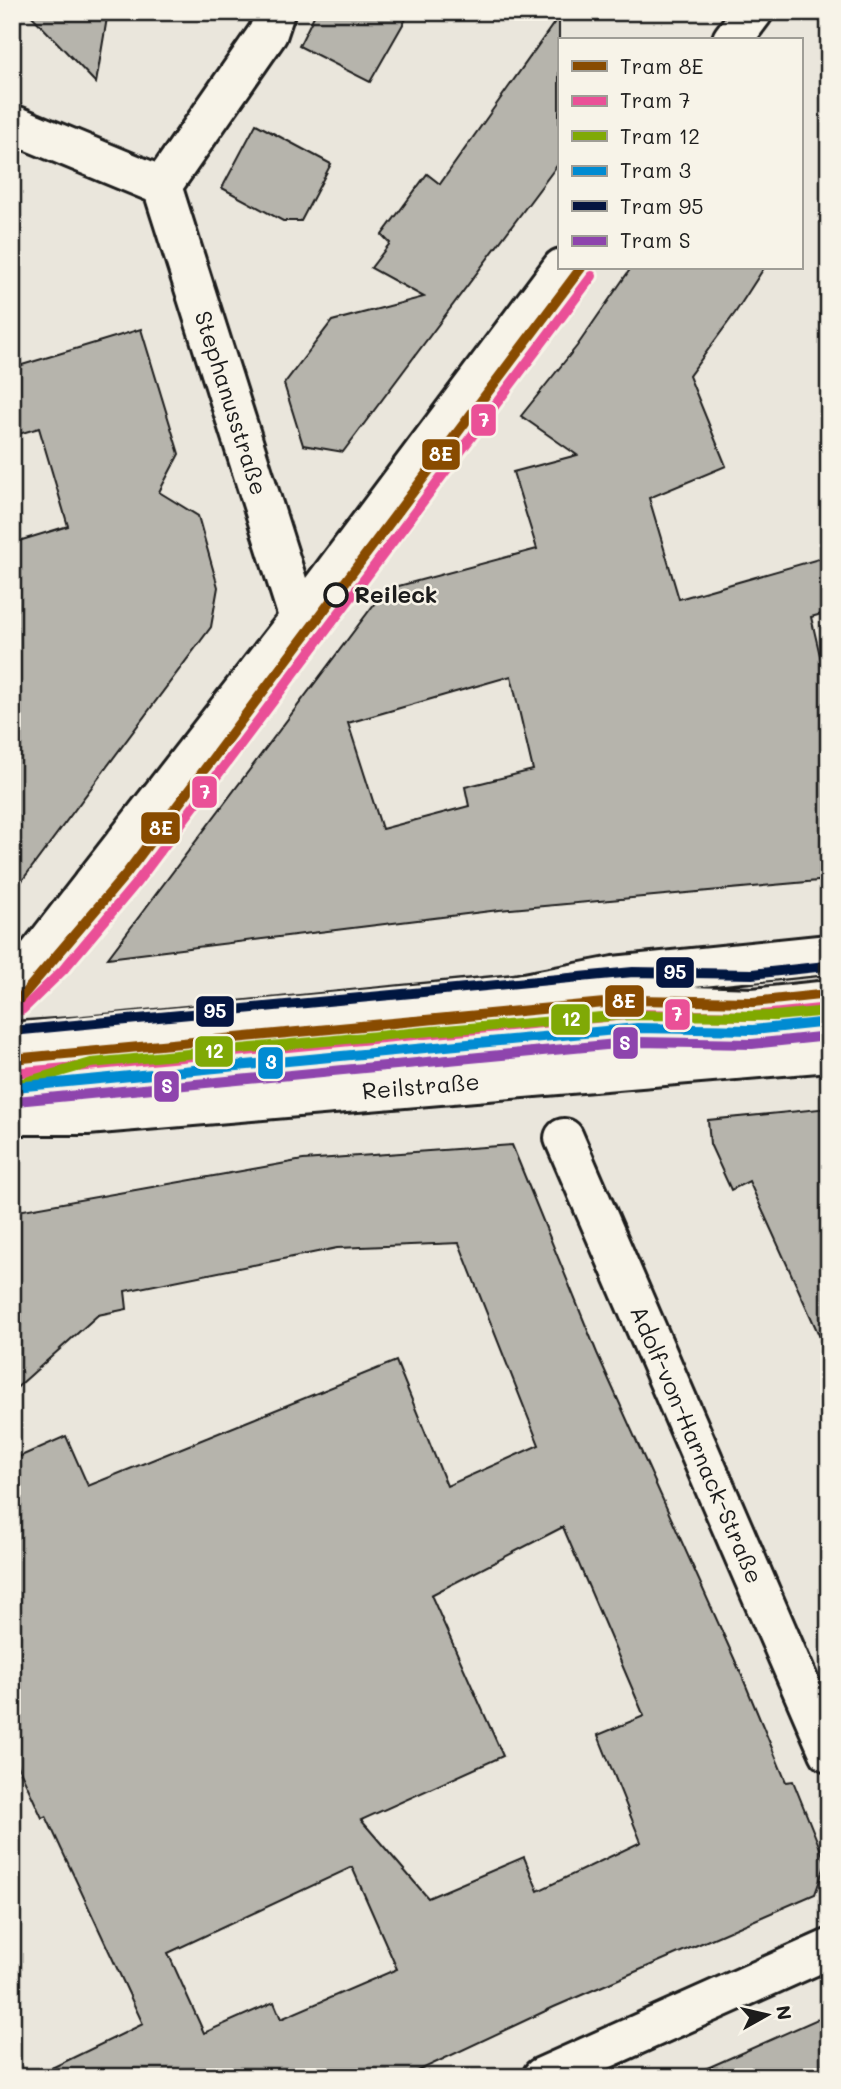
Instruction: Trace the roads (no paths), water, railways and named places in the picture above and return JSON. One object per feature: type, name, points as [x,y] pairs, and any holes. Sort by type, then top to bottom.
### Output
[{"type":"street","points":[[12,124],[162,187],[268,33],[275,12]]},
{"type":"street","points":[[734,38],[753,12]]},
{"type":"street","name":"Stephanusstraße","points":[[162,187],[299,619]]},
{"type":"street","points":[[12,988],[299,619],[561,270]]},
{"type":"street","points":[[12,1042],[514,995],[614,976],[829,954]]},
{"type":"street","name":"Reilstraße","points":[[12,1115],[87,1115],[829,1052]]},
{"type":"street","name":"Adolf-von-Harnack-Straße","points":[[564,1138],[829,1752]]},
{"type":"street","points":[[542,2077],[829,1949]]},
{"type":"lane","points":[[514,995],[741,1002],[829,995]]},
{"type":"lane","name":"Reilstraße","points":[[12,1102],[92,1077],[576,1032],[695,1029],[829,1037]]},
{"type":"tram line","name":"8E","points":[[12,1008],[126,874],[579,270]]},
{"type":"tram line","name":"7","points":[[22,1010],[63,970],[137,882],[592,276]]},
{"type":"tram line","name":"95","points":[[12,1031],[633,972],[752,974],[826,966]]},
{"type":"tram line","name":"8E","points":[[12,1059],[636,1000],[753,1002],[829,994]]},
{"type":"tram line","name":"7","points":[[13,1073],[637,1014],[753,1016],[829,1008]]},
{"type":"tram line","name":"12","points":[[12,1086],[91,1063],[420,1032],[626,1015],[775,1016],[828,1011]]},
{"type":"tram line","name":"3","points":[[15,1087],[637,1028],[753,1030],[829,1022]]},
{"type":"tram line","name":"S","points":[[16,1101],[638,1042],[752,1044],[829,1036]]},
{"type":"place","name":"Reileck","points":[[336,595]]}]
